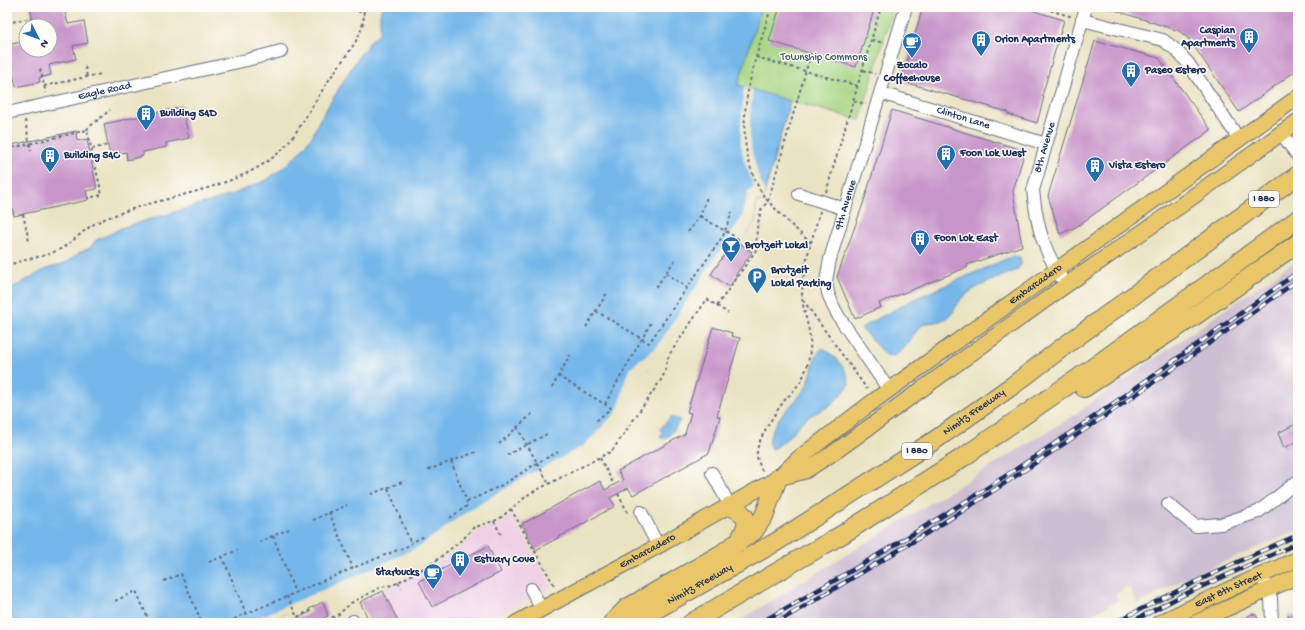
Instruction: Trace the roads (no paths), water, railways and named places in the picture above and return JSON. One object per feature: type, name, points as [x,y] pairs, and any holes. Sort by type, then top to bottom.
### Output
[{"type":"highway","name":"Nimitz Freeway","points":[[632,623],[776,542],[928,444],[1012,386],[1298,175]]},
{"type":"highway","name":"I 880","points":[[691,623],[843,534],[945,469],[1070,384],[1298,219]]},
{"type":"highway","points":[[945,469],[1048,412],[1196,315],[1298,243]]},
{"type":"highway","points":[[612,623],[627,608],[739,542],[754,531],[764,516],[770,474]]},
{"type":"highway","points":[[730,506],[744,515],[746,521],[747,527],[739,542]]},
{"type":"main road","name":"Embarcadero","points":[[516,623],[730,506],[770,474],[799,458],[889,390],[1298,97]]},
{"type":"main road","name":"Embarcadero","points":[[770,474],[805,471],[836,451],[1066,284],[1180,206],[1298,121]]},
{"type":"main road","name":"East 8th Street","points":[[1159,623],[1261,574],[1298,559]]},
{"type":"main road","name":"East 8th Street","points":[[1194,623],[1298,576]]},
{"type":"street","name":"9th Avenue","points":[[889,390],[839,317],[828,293],[826,281],[830,259],[906,7]]},
{"type":"street","name":"8th Avenue","points":[[1066,284],[1056,270],[1044,247],[1035,215],[1033,190],[1086,7]]},
{"type":"street","points":[[1082,20],[1163,40],[1176,50],[1188,63],[1239,139]]},
{"type":"street","name":"Eagle Road","points":[[7,113],[281,51]]},
{"type":"street","name":"Clinton Lane","points":[[881,93],[1046,144]]},
{"type":"street","points":[[1281,133],[1298,156]]},
{"type":"street","points":[[799,194],[845,209]]},
{"type":"street","points":[[712,473],[730,506]]},
{"type":"street","points":[[1168,504],[1195,526],[1221,524],[1258,512],[1298,481]]},
{"type":"street","points":[[641,512],[658,546]]},
{"type":"street","points":[[1261,574],[1268,589],[1272,604],[1272,623]]},
{"type":"street","points":[[531,589],[542,610]]},
{"type":"water","points":[[382,7],[761,7],[738,85],[790,101],[762,202],[756,201],[755,221],[668,347],[649,367],[607,432],[379,572],[264,623],[7,623],[7,291],[46,269],[64,264],[79,253],[90,248],[96,240],[121,228],[231,195],[267,180],[275,174],[294,158],[313,135],[319,121],[359,56],[373,38],[380,33],[380,14]]},
{"type":"water","points":[[1013,256],[1020,258],[1021,264],[1017,270],[969,292],[960,300],[950,316],[943,320],[920,327],[903,350],[893,356],[887,357],[861,328],[912,300]]},
{"type":"water","points":[[823,348],[832,355],[844,369],[847,374],[849,385],[833,402],[808,417],[779,446],[773,449],[769,446],[773,428],[806,387],[817,355]]},
{"type":"water","points":[[671,417],[680,420],[668,437],[662,439],[660,436],[663,433],[660,429]]},
{"type":"railway","points":[[760,623],[931,523],[1042,452],[1128,393],[1298,272]]},
{"type":"railway","points":[[776,623],[914,541],[1045,457],[1130,399],[1298,280]]},
{"type":"railway","points":[[1114,623],[1159,600],[1298,535]]},
{"type":"railway","points":[[1129,623],[1183,595],[1298,543]]},
{"type":"place","name":"Caspian Apartments","points":[[1249,54]]},
{"type":"place","name":"Orion Apartments","points":[[981,57]]},
{"type":"place","name":"Zocalo Coffeehouse","points":[[912,59]]},
{"type":"place","name":"Paseo Estero","points":[[1131,88]]},
{"type":"place","name":"Building 54D","points":[[146,131]]},
{"type":"place","name":"Foon Lok West","points":[[946,171]]},
{"type":"place","name":"Building 54C","points":[[50,173]]},
{"type":"place","name":"Vista Estero","points":[[1095,183]]},
{"type":"place","name":"Foon Lok East","points":[[920,256]]},
{"type":"place","name":"Brotzeit Lokal","points":[[731,263]]},
{"type":"place","name":"Brotzeit Lokal Parking","points":[[757,294]]},
{"type":"place","name":"Estuary Cove","points":[[460,577]]},
{"type":"place","name":"Starbucks","points":[[433,590]]},
{"type":"park label","name":"Township Commons","points":[[824,58]]}]
